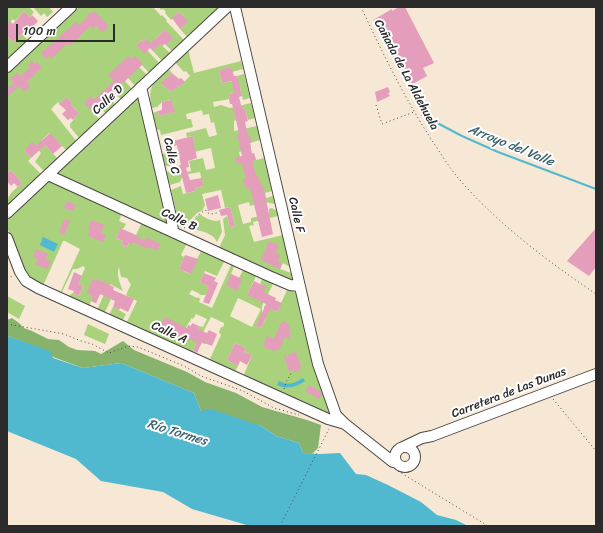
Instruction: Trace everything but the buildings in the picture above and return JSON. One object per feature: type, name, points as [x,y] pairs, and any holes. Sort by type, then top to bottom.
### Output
[{"type":"street","points":[[7,67],[71,7]]},
{"type":"street","name":"Calle D","points":[[7,213],[227,7]]},
{"type":"street","name":"Calle F","points":[[235,7],[318,364],[336,415],[345,424]]},
{"type":"street","name":"Calle C","points":[[141,87],[172,221],[177,231]]},
{"type":"street","name":"Calle B","points":[[48,174],[177,231],[276,279],[290,285],[300,286]]},
{"type":"street","name":"Calle A","points":[[7,238],[20,272],[26,281],[38,288],[328,420],[345,424]]},
{"type":"street","name":"Carretera de Las Dunas","points":[[378,449],[388,451],[401,448],[422,438],[432,436],[596,374]]},
{"type":"street","points":[[345,424],[378,449],[396,466],[407,467],[412,464],[415,455],[411,449],[401,448],[395,454],[396,466]]},
{"type":"street","name":"Carretera de Las Dunas","points":[[415,455],[423,443],[432,436]]},
{"type":"path","name":"Cañada de La Aldehuela","points":[[361,7],[372,32],[414,112],[448,164],[459,178],[495,216],[561,270],[596,294]]},
{"type":"path","points":[[376,105],[382,124],[414,112]]},
{"type":"path","points":[[177,231],[192,222],[197,214],[206,210],[208,213],[213,214],[219,212]]},
{"type":"path","points":[[7,275],[12,278]]},
{"type":"path","points":[[7,324],[64,334],[92,344],[109,353],[128,346],[138,347],[184,366],[201,376],[243,391],[274,408],[304,417]]},
{"type":"path","points":[[284,388],[292,372]]},
{"type":"path","points":[[549,392],[596,451]]},
{"type":"path","points":[[280,526],[331,427]]},
{"type":"path","points":[[396,466],[488,526]]},
{"type":"green space","points":[[7,7],[29,7],[34,12],[30,17],[24,11],[15,21],[13,19],[7,25]]},
{"type":"green space","points":[[33,7],[49,7],[53,12],[47,17],[44,13],[41,16]]},
{"type":"green space","points":[[76,7],[153,7],[167,20],[166,21],[185,41],[173,52],[166,45],[165,30],[155,39],[171,54],[163,62],[153,51],[155,48],[146,39],[143,42],[141,40],[137,46],[144,53],[147,50],[160,64],[150,74],[142,65],[139,67],[148,76],[136,87],[128,78],[125,81],[133,90],[122,100],[116,95],[111,100],[116,105],[106,114],[101,108],[95,114],[100,120],[80,139],[70,127],[70,124],[79,113],[71,105],[72,103],[67,97],[59,104],[58,102],[51,109],[77,142],[67,151],[49,133],[41,141],[58,159],[45,172],[35,162],[41,153],[32,143],[24,150],[31,158],[28,161],[42,175],[7,207],[9,196],[22,183],[11,170],[7,174],[7,72]]},
{"type":"green space","points":[[159,7],[221,7],[188,38],[180,29],[187,21],[179,12],[171,20],[165,13],[166,12],[163,9],[161,10]]},
{"type":"green space","points":[[22,34],[29,41],[7,61],[7,36],[13,42]]},
{"type":"green space","points":[[188,49],[194,73],[241,61],[243,69],[232,72],[231,67],[219,70],[222,83],[238,80],[237,76],[244,74],[250,98],[243,100],[240,88],[234,89],[234,93],[229,94],[230,99],[213,102],[214,107],[221,105],[230,108],[251,103],[255,118],[248,120],[245,108],[234,111],[236,120],[234,121],[234,131],[257,126],[260,140],[250,143],[251,149],[239,152],[240,157],[254,153],[256,160],[264,158],[272,191],[265,193],[266,198],[273,196],[275,204],[264,202],[250,206],[249,202],[238,205],[243,224],[251,222],[251,218],[269,214],[269,209],[272,208],[277,211],[278,216],[253,222],[254,225],[249,226],[254,242],[283,235],[290,267],[283,263],[280,269],[291,273],[293,279],[292,281],[219,248],[225,235],[223,219],[227,216],[230,227],[235,226],[230,207],[225,208],[221,190],[202,194],[205,205],[202,211],[196,214],[187,224],[180,227],[171,190],[181,186],[183,194],[196,191],[195,188],[203,186],[200,172],[183,175],[180,182],[170,185],[166,172],[177,170],[178,174],[191,171],[189,161],[203,158],[206,170],[215,168],[211,148],[177,156],[171,166],[165,166],[162,154],[193,149],[193,136],[187,137],[186,133],[206,128],[209,137],[217,135],[214,122],[211,123],[209,114],[203,115],[202,110],[186,114],[187,119],[191,119],[193,127],[161,135],[160,130],[156,129],[153,113],[158,111],[159,116],[174,112],[170,100],[162,102],[157,107],[152,108],[150,95],[152,85],[168,68],[172,73],[163,82],[163,85],[171,92],[178,85],[179,87],[190,76],[175,62]]},
{"type":"green space","points":[[137,98],[139,99],[168,222],[165,223],[58,174],[57,172]]},
{"type":"green space","points":[[49,181],[122,213],[119,221],[126,224],[123,229],[120,228],[116,238],[123,241],[121,244],[127,247],[129,243],[132,244],[142,222],[187,243],[181,255],[184,257],[179,269],[190,274],[202,249],[225,260],[217,276],[205,271],[200,282],[209,287],[206,295],[199,295],[200,294],[192,290],[189,294],[197,298],[198,297],[200,299],[199,302],[212,308],[232,263],[235,264],[231,274],[239,278],[244,268],[257,274],[247,295],[265,287],[260,284],[263,277],[274,282],[262,306],[262,316],[256,326],[261,328],[266,318],[264,306],[277,312],[288,288],[297,294],[330,410],[329,412],[324,414],[243,377],[252,355],[244,352],[246,348],[235,343],[227,360],[238,366],[234,373],[209,361],[221,335],[219,332],[221,327],[224,325],[224,323],[211,317],[200,338],[206,343],[202,343],[200,346],[196,344],[192,353],[126,324],[137,301],[126,295],[131,284],[127,278],[121,277],[119,267],[118,276],[123,291],[110,284],[105,295],[111,299],[104,314],[97,310],[106,290],[101,292],[96,303],[91,301],[89,307],[67,297],[73,293],[79,296],[83,286],[78,284],[85,268],[83,266],[73,269],[61,294],[60,293],[80,249],[65,241],[63,241],[43,286],[35,281],[24,268],[16,252],[7,227],[7,219]],"holes":[[[238,298],[261,309],[252,327],[230,316]],[[196,314],[207,319],[203,327],[199,326],[193,340],[181,337],[191,318],[193,319]]]},
{"type":"green space","points":[[200,214],[212,220],[220,220],[222,232],[217,242],[215,238],[208,233],[187,227]]},
{"type":"green space","points":[[7,296],[25,306],[19,319],[7,312]]},
{"type":"green space","points":[[113,307],[126,314],[122,322],[109,315]]},
{"type":"green space","points":[[12,318],[24,328],[48,339],[59,340],[69,347],[77,350],[95,351],[101,354],[123,341],[134,350],[187,372],[205,382],[236,393],[262,407],[321,425],[318,448],[312,454],[303,453],[299,443],[276,436],[261,426],[201,411],[194,393],[121,363],[83,368],[53,357],[7,336],[7,320]]},
{"type":"green space","points":[[88,324],[109,334],[105,344],[84,335]]},
{"type":"water","points":[[43,237],[58,244],[54,252],[40,245]]},
{"type":"water","name":"Río Tormes","points":[[7,336],[50,351],[53,358],[83,368],[121,363],[194,393],[201,411],[211,409],[261,426],[276,436],[299,443],[303,453],[340,453],[356,474],[366,475],[388,485],[421,502],[437,515],[456,520],[468,526],[250,526],[192,509],[163,492],[101,481],[76,459],[7,431]]},
{"type":"water","points":[[303,378],[305,381],[292,387],[277,385],[279,381],[292,383]]},
{"type":"waterway","name":"Arroyo del Valle","points":[[422,115],[462,136],[498,152],[596,189]]}]
